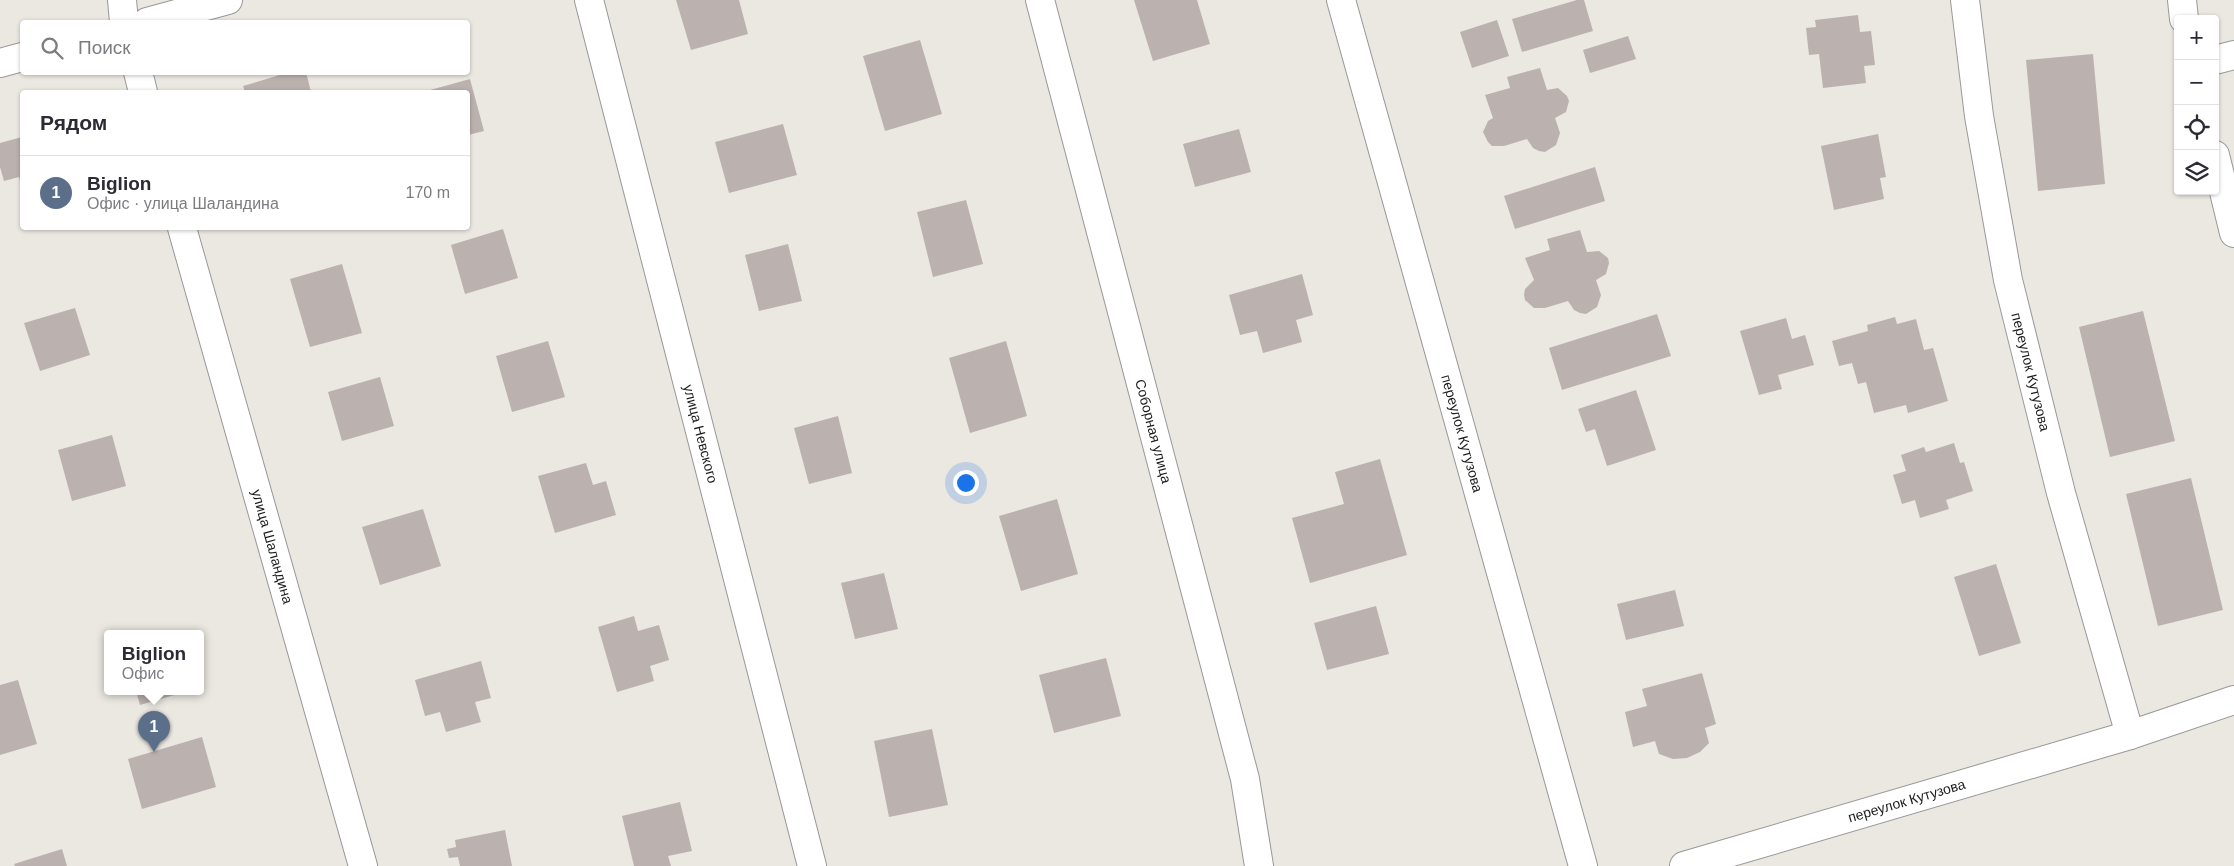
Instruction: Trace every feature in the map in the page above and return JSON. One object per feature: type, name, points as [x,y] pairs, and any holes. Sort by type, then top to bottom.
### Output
[{"type":"street","points":[[122,0],[124,20]]},
{"type":"street","points":[[154,20],[228,0]]},
{"type":"street","name":"улица Невского","points":[[588,0],[812,866]]},
{"type":"street","name":"Соборная улица","points":[[1040,0],[1245,779],[1259,866]]},
{"type":"street","name":"переулок Кутузова","points":[[1341,0],[1583,866]]},
{"type":"street","name":"переулок Кутузова","points":[[1965,0],[1979,116],[2008,280],[2061,493],[2130,735]]},
{"type":"street","points":[[2182,0],[2184,15]]},
{"type":"street","points":[[2219,59],[2234,55]]},
{"type":"street","points":[[0,63],[20,58]]},
{"type":"street","points":[[139,75],[142,90]]},
{"type":"street","points":[[2219,171],[2234,233]]},
{"type":"street","name":"улица Шаландина","points":[[183,230],[364,866]]},
{"type":"street","name":"переулок Кутузова","points":[[1684,866],[2130,735],[2234,700]]},
{"type":"building","points":[[676,0],[739,0],[748,34],[691,50]]},
{"type":"building","points":[[1134,0],[1197,0],[1210,44],[1153,61]]},
{"type":"building","points":[[1577,0],[1584,0],[1593,31],[1522,52],[1512,19]]},
{"type":"building","points":[[1858,15],[1860,32],[1871,31],[1875,65],[1864,66],[1866,83],[1823,88],[1819,54],[1809,55],[1806,28],[1816,27],[1815,20]]},
{"type":"building","points":[[1497,20],[1509,56],[1472,68],[1460,32]]},
{"type":"building","points":[[1628,36],[1636,59],[1590,73],[1583,50]]},
{"type":"building","points":[[920,40],[942,114],[885,131],[863,56]]},
{"type":"building","points":[[2093,54],[2105,184],[2038,191],[2026,60]]},
{"type":"building","points":[[1540,68],[1547,90],[1558,88],[1567,96],[1569,101],[1566,112],[1555,118],[1560,133],[1556,145],[1545,152],[1533,148],[1527,139],[1504,146],[1492,146],[1483,132],[1488,121],[1493,118],[1485,95],[1510,88],[1507,77]]},
{"type":"building","points":[[280,75],[307,75],[310,90],[244,90],[243,86]]},
{"type":"building","points":[[470,79],[484,131],[470,134],[470,90],[430,90]]},
{"type":"building","points":[[783,124],[797,175],[729,193],[715,142]]},
{"type":"building","points":[[1239,129],[1251,172],[1195,187],[1183,144]]},
{"type":"building","points":[[1878,134],[1886,177],[1880,178],[1884,199],[1834,210],[1821,146]]},
{"type":"building","points":[[20,138],[20,181],[19,177],[4,181],[0,167],[0,143]]},
{"type":"building","points":[[1595,167],[1605,201],[1515,229],[1504,196]]},
{"type":"building","points":[[966,200],[983,264],[933,277],[917,212]]},
{"type":"building","points":[[503,229],[518,278],[465,294],[451,245]]},
{"type":"building","points":[[1580,230],[1587,252],[1599,251],[1608,258],[1609,263],[1606,274],[1596,280],[1601,295],[1597,307],[1586,314],[1574,310],[1568,301],[1545,308],[1534,308],[1525,300],[1524,295],[1525,289],[1534,280],[1525,258],[1550,250],[1547,239]]},
{"type":"building","points":[[788,244],[802,301],[759,311],[745,255]]},
{"type":"building","points":[[342,264],[362,333],[310,347],[290,279]]},
{"type":"building","points":[[1302,274],[1313,315],[1296,320],[1302,342],[1263,353],[1257,331],[1240,335],[1229,295]]},
{"type":"building","points":[[75,308],[90,355],[40,371],[24,323]]},
{"type":"building","points":[[2143,311],[2175,441],[2110,457],[2079,327]]},
{"type":"building","points":[[1657,314],[1671,356],[1562,390],[1549,348]]},
{"type":"building","points":[[1895,317],[1897,324],[1916,319],[1924,350],[1933,348],[1948,401],[1908,413],[1906,405],[1874,413],[1866,382],[1858,384],[1852,363],[1839,366],[1832,341],[1868,331],[1867,325]]},
{"type":"building","points":[[1786,318],[1792,339],[1805,335],[1814,365],[1778,375],[1782,389],[1759,395],[1740,331]]},
{"type":"building","points":[[548,341],[565,397],[512,412],[496,356]]},
{"type":"building","points":[[1006,341],[1027,416],[970,433],[949,358]]},
{"type":"building","points":[[380,377],[394,426],[342,441],[328,392]]},
{"type":"building","points":[[1636,390],[1656,450],[1607,466],[1595,429],[1586,432],[1578,409]]},
{"type":"building","points":[[838,416],[852,473],[809,484],[794,428]]},
{"type":"building","points":[[112,435],[126,486],[72,501],[58,450]]},
{"type":"building","points":[[1954,443],[1960,463],[1964,462],[1973,491],[1946,500],[1949,509],[1920,518],[1915,500],[1902,504],[1893,475],[1906,471],[1901,455],[1924,447],[1926,452]]},
{"type":"building","points":[[1380,459],[1407,555],[1310,583],[1292,518],[1344,504],[1335,472]]},
{"type":"building","points":[[586,463],[593,485],[606,481],[616,515],[555,533],[538,476]]},
{"type":"building","points":[[2191,478],[2223,610],[2158,626],[2126,494]]},
{"type":"building","points":[[1057,499],[1078,574],[1021,591],[999,516]]},
{"type":"building","points":[[423,509],[441,566],[380,585],[362,527]]},
{"type":"building","points":[[1996,564],[2021,643],[1979,656],[1954,577]]},
{"type":"building","points":[[884,573],[898,629],[855,639],[841,583]]},
{"type":"building","points":[[1675,590],[1684,626],[1626,640],[1617,604]]},
{"type":"building","points":[[1376,606],[1389,654],[1327,670],[1314,623]]},
{"type":"building","points":[[634,616],[638,631],[659,625],[669,660],[650,666],[654,681],[617,692],[598,627]]},
{"type":"building","points":[[1106,658],[1121,716],[1054,733],[1039,675]]},
{"type":"building","points":[[481,661],[491,698],[475,702],[481,722],[446,732],[440,712],[425,716],[415,680]]},
{"type":"building","points":[[1702,673],[1716,724],[1705,728],[1709,743],[1700,752],[1687,758],[1673,759],[1659,754],[1655,741],[1633,747],[1625,712],[1647,706],[1642,689]]},
{"type":"building","points":[[18,680],[37,744],[0,755],[0,685]]},
{"type":"building","points":[[137,695],[174,695],[140,705]]},
{"type":"building","points":[[932,729],[948,805],[889,817],[874,741]]},
{"type":"building","points":[[202,737],[216,787],[142,809],[128,759]]},
{"type":"building","points":[[680,802],[692,851],[668,856],[671,866],[634,866],[622,816]]},
{"type":"building","points":[[505,830],[512,866],[460,866],[458,857],[449,858],[447,849],[456,847],[455,840]]},
{"type":"building","points":[[62,849],[67,866],[15,866],[14,864]]},
{"type":"place","name":"Biglion","points":[[154,752]]}]
